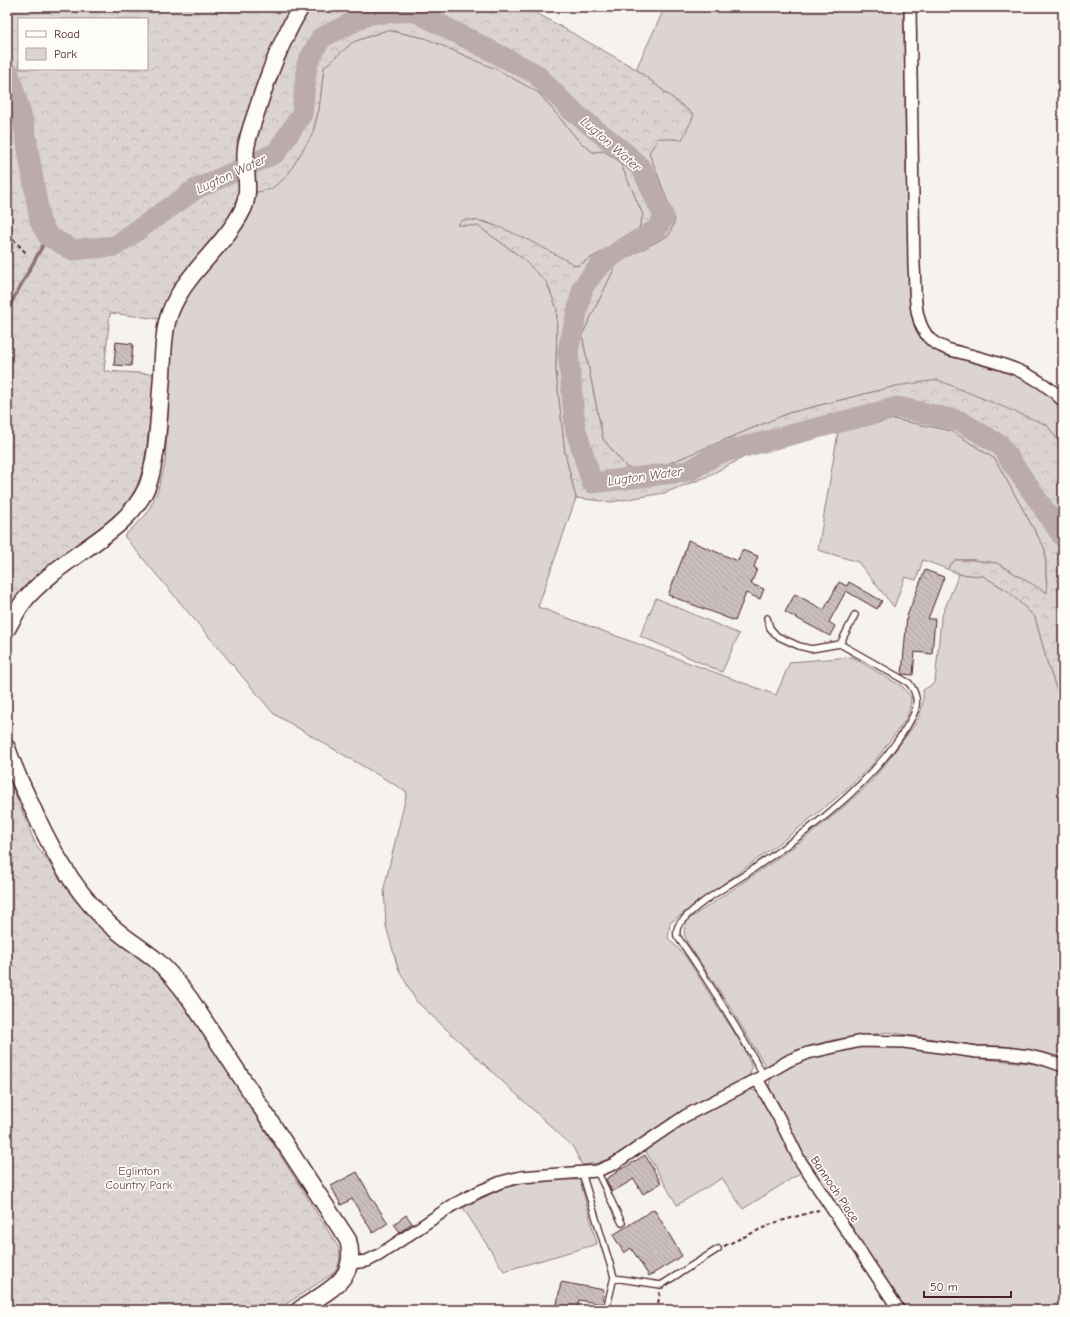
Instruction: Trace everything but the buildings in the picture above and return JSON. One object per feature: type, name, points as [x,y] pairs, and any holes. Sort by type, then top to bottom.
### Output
[{"type":"main road","points":[[7,629],[24,601],[40,584],[120,523],[131,513],[148,486],[154,461],[158,431],[164,340],[168,320],[183,288],[238,218],[247,197],[245,158],[248,136],[280,49],[301,7]]},
{"type":"main road","points":[[7,748],[34,812],[67,874],[87,901],[105,920],[175,978],[348,1240],[350,1262],[348,1270],[343,1278],[332,1288],[298,1310]]},
{"type":"street","points":[[910,7],[914,266],[919,321],[926,335],[938,345],[947,349],[1014,368],[1042,383],[1063,401]]},
{"type":"street","points":[[350,1262],[366,1260],[380,1255],[453,1205],[500,1182],[521,1177],[597,1171],[614,1164],[685,1116],[790,1060],[808,1053],[861,1041],[881,1040],[977,1052],[1030,1056],[1063,1066]]},
{"type":"street","name":"Bannoch Place","points":[[760,1077],[799,1159],[899,1310]]},
{"type":"lane","points":[[840,644],[855,615]]},
{"type":"lane","points":[[760,1077],[727,1011],[700,969],[676,936],[676,930],[682,920],[698,907],[779,851],[856,790],[876,769],[910,722],[916,710],[917,700],[916,692],[909,683],[840,644],[811,649],[799,646],[777,636],[770,628],[767,618]]},
{"type":"lane","points":[[597,1171],[622,1223]]},
{"type":"lane","points":[[582,1173],[614,1278],[606,1310]]},
{"type":"lane","points":[[614,1278],[661,1285],[718,1249]]},
{"type":"path","points":[[7,236],[12,238],[26,254]]},
{"type":"path","points":[[718,1249],[774,1223],[832,1207]]},
{"type":"path","points":[[657,1310],[661,1285]]},
{"type":"green space","points":[[7,7],[294,7],[253,98],[237,141],[240,196],[234,212],[197,260],[181,276],[160,319],[110,313],[104,371],[156,374],[147,445],[143,468],[137,486],[130,500],[117,516],[76,545],[42,572],[7,614]]},
{"type":"green space","points":[[306,7],[526,7],[636,69],[694,115],[682,140],[658,138],[649,153],[675,220],[669,235],[617,263],[582,335],[603,439],[627,468],[653,470],[789,413],[896,386],[938,380],[1047,425],[1063,448],[1063,708],[1048,665],[1035,617],[1008,591],[983,576],[959,574],[947,569],[955,560],[973,560],[997,563],[1047,593],[1045,549],[995,459],[952,431],[894,419],[754,452],[704,478],[664,493],[611,502],[576,498],[565,453],[556,371],[557,309],[547,283],[521,257],[478,226],[457,225],[465,220],[490,224],[522,237],[577,266],[638,231],[643,215],[620,162],[604,151],[593,152],[579,141],[539,93],[500,71],[425,38],[387,30],[353,42],[324,67],[319,109],[312,135],[287,176],[271,189],[253,193],[251,152],[277,72]]},
{"type":"green space","points":[[665,7],[904,7],[906,170],[911,300],[914,326],[922,340],[937,350],[958,358],[1022,377],[1041,388],[1059,402],[1063,407],[1063,448],[1047,425],[896,386],[789,413],[653,470],[627,468],[603,439],[582,335],[617,263],[669,235],[675,220],[649,153],[658,138],[694,115],[636,69]]},
{"type":"green space","points":[[387,30],[425,38],[500,71],[539,93],[579,141],[593,152],[604,151],[620,162],[643,215],[638,231],[577,266],[523,238],[484,221],[457,224],[478,226],[521,257],[547,283],[557,309],[556,371],[565,453],[576,498],[538,607],[776,695],[790,662],[852,657],[903,687],[911,697],[910,709],[906,719],[871,766],[835,799],[786,838],[670,923],[668,938],[686,957],[744,1048],[752,1068],[749,1076],[694,1105],[662,1124],[613,1157],[598,1163],[582,1165],[573,1147],[416,1001],[398,968],[386,926],[384,888],[407,792],[274,714],[124,536],[146,515],[157,493],[165,464],[172,339],[178,314],[189,292],[253,193],[312,135],[319,109],[324,67],[353,42]]},
{"type":"green space","points":[[894,419],[952,431],[995,459],[1045,549],[1047,594],[997,563],[973,560],[955,560],[947,569],[923,560],[916,580],[905,577],[894,607],[858,562],[818,550],[838,432]]},
{"type":"green space","points":[[959,574],[983,576],[1008,591],[1035,617],[1048,665],[1063,708],[1063,1058],[1050,1054],[1003,1046],[979,1046],[888,1032],[833,1040],[796,1050],[766,1067],[727,1002],[687,942],[684,933],[686,925],[689,919],[777,859],[819,827],[865,788],[876,776],[918,719],[922,707],[923,690],[935,683],[941,618]]},
{"type":"green space","points":[[656,598],[739,634],[722,672],[640,636]]},
{"type":"green space","name":"Eglinton Country Park","points":[[7,773],[35,843],[71,894],[101,928],[140,958],[165,980],[194,1018],[337,1245],[340,1252],[340,1259],[335,1272],[277,1310],[7,1310]]},
{"type":"green space","points":[[864,1046],[904,1046],[973,1058],[1038,1064],[1063,1072],[1063,1310],[906,1310],[813,1172],[789,1131],[770,1091],[770,1080],[772,1077],[788,1066],[825,1053]]},
{"type":"green space","points":[[750,1089],[760,1093],[802,1172],[743,1209],[722,1178],[677,1205],[645,1150],[680,1124]]},
{"type":"green space","points":[[533,1180],[580,1180],[597,1244],[504,1271],[463,1208],[508,1185]]},
{"type":"waterway","name":"Lugton Water","points":[[7,72],[9,74],[24,125],[40,221],[48,236],[73,250],[115,246],[196,189],[276,153],[302,114],[307,64],[321,38],[369,14],[414,11],[536,74],[571,110],[624,152],[642,169],[664,217],[657,229],[622,249],[599,266],[583,287],[568,350],[575,427],[592,483],[689,471],[717,454],[898,407],[960,421],[1000,445],[1063,537]]},
{"type":"waterway","points":[[10,305],[48,236]]}]
